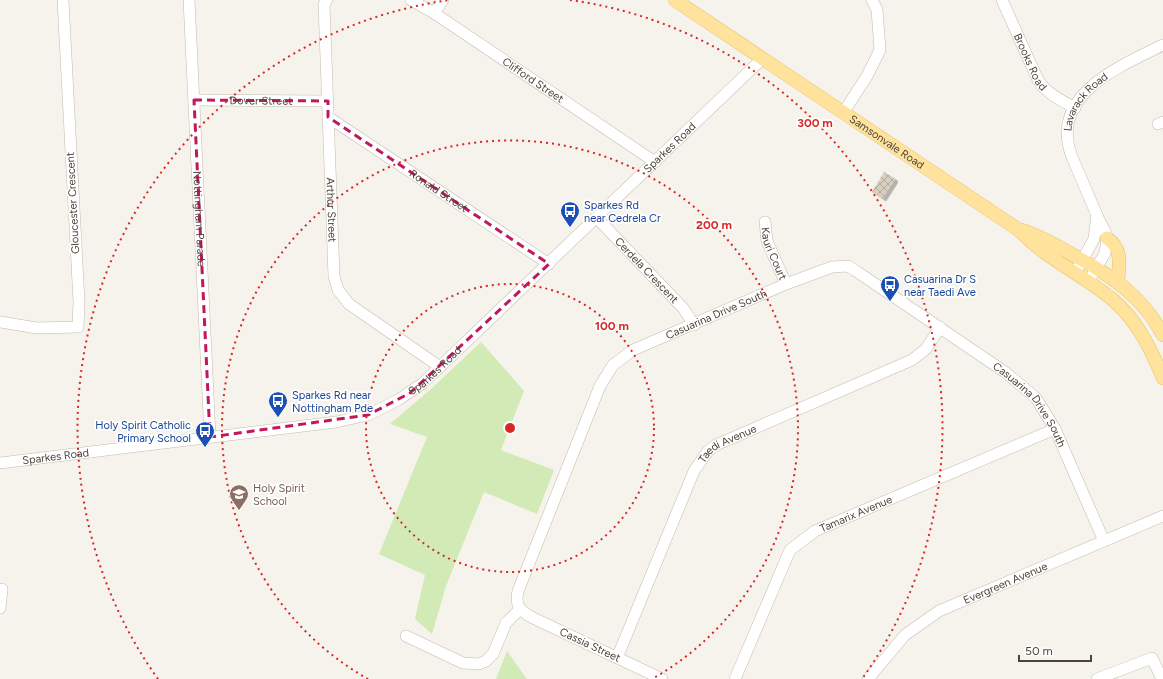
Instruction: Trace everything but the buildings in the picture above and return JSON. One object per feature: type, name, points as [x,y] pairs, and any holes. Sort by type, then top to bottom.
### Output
[{"type":"main road","name":"Samsonvale Road","points":[[675,0],[1019,230],[1032,244],[1113,299],[1135,323],[1152,351],[1163,378]]},
{"type":"main road","name":"Samsonvale Road","points":[[1019,230],[1039,236],[1118,281],[1145,308],[1163,336]]},
{"type":"main road","points":[[1107,238],[1115,243],[1119,256],[1118,281]]},
{"type":"street","name":"Gloucester Crescent","points":[[0,322],[37,328],[78,327],[63,0]]},
{"type":"street","name":"Nottingham Parade","points":[[189,0],[210,437]]},
{"type":"street","name":"Arthur Street","points":[[327,0],[324,4],[334,276],[338,290],[349,304],[440,367]]},
{"type":"street","name":"Clifford Street","points":[[411,0],[434,13],[655,162]]},
{"type":"street","points":[[434,13],[443,0]]},
{"type":"street","points":[[843,113],[867,76],[880,50],[877,10],[872,0]]},
{"type":"street","name":"Brooks Road","points":[[1002,0],[1043,88],[1075,108]]},
{"type":"street","name":"Lavarack Road","points":[[1107,238],[1104,227],[1097,215],[1069,146],[1068,126],[1075,108],[1084,94],[1095,82],[1111,71],[1163,45]]},
{"type":"street","name":"Sparkes Road","points":[[0,463],[336,422],[368,415],[410,393],[440,367],[549,264],[762,59]]},
{"type":"street","name":"Dover Street","points":[[194,100],[328,101]]},
{"type":"street","name":"Ronald Street","points":[[328,117],[549,264]]},
{"type":"street","name":"Lavarack Road","points":[[1075,273],[1096,233],[1097,215]]},
{"type":"street","name":"Cerdela Crescent","points":[[597,218],[683,308],[694,325]]},
{"type":"street","name":"Kauri Court","points":[[765,222],[768,241],[786,284]]},
{"type":"street","points":[[1088,282],[1107,248],[1107,238]]},
{"type":"street","name":"Casuarina Drive South","points":[[519,610],[517,604],[518,591],[606,374],[621,358],[633,350],[694,325],[786,284],[832,267],[848,266],[940,327],[1004,372],[1036,398],[1054,429],[1104,541]]},
{"type":"street","name":"Taedi Avenue","points":[[617,658],[694,471],[708,451],[716,445],[920,356],[940,327]]},
{"type":"street","name":"Tamarix Avenue","points":[[735,679],[790,550],[815,530],[1054,429]]},
{"type":"street","name":"Evergreen Avenue","points":[[868,679],[905,635],[939,611],[1163,516]]},
{"type":"street","points":[[0,608],[2,589]]},
{"type":"street","points":[[406,636],[462,663],[479,664],[486,661],[492,654],[506,624],[519,610]]},
{"type":"street","name":"Cassia Street","points":[[519,610],[662,679]]},
{"type":"street","points":[[1097,679],[1152,658],[1162,679]]},
{"type":"highlighted area","points":[[194,100],[328,101],[328,117],[549,264],[410,393],[368,415],[210,437]]},
{"type":"green space","points":[[481,342],[524,391],[501,450],[554,470],[537,514],[484,492],[446,586],[432,634],[415,619],[425,575],[379,554],[427,437],[390,424],[431,389]]},
{"type":"green space","points":[[507,651],[527,679],[496,679]]},
{"type":"place","name":"Sparkes Rd near Cedrela Cr","points":[[570,228]]},
{"type":"place","name":"Casuarina Dr S near Taedi Ave","points":[[890,302]]},
{"type":"place","name":"Sparkes Rd near Nottingham Pde","points":[[278,418]]},
{"type":"place","name":"Holy Spirit Catholic Primary School","points":[[205,448]]},
{"type":"place","name":"Holy Spirit School","points":[[239,511]]}]
